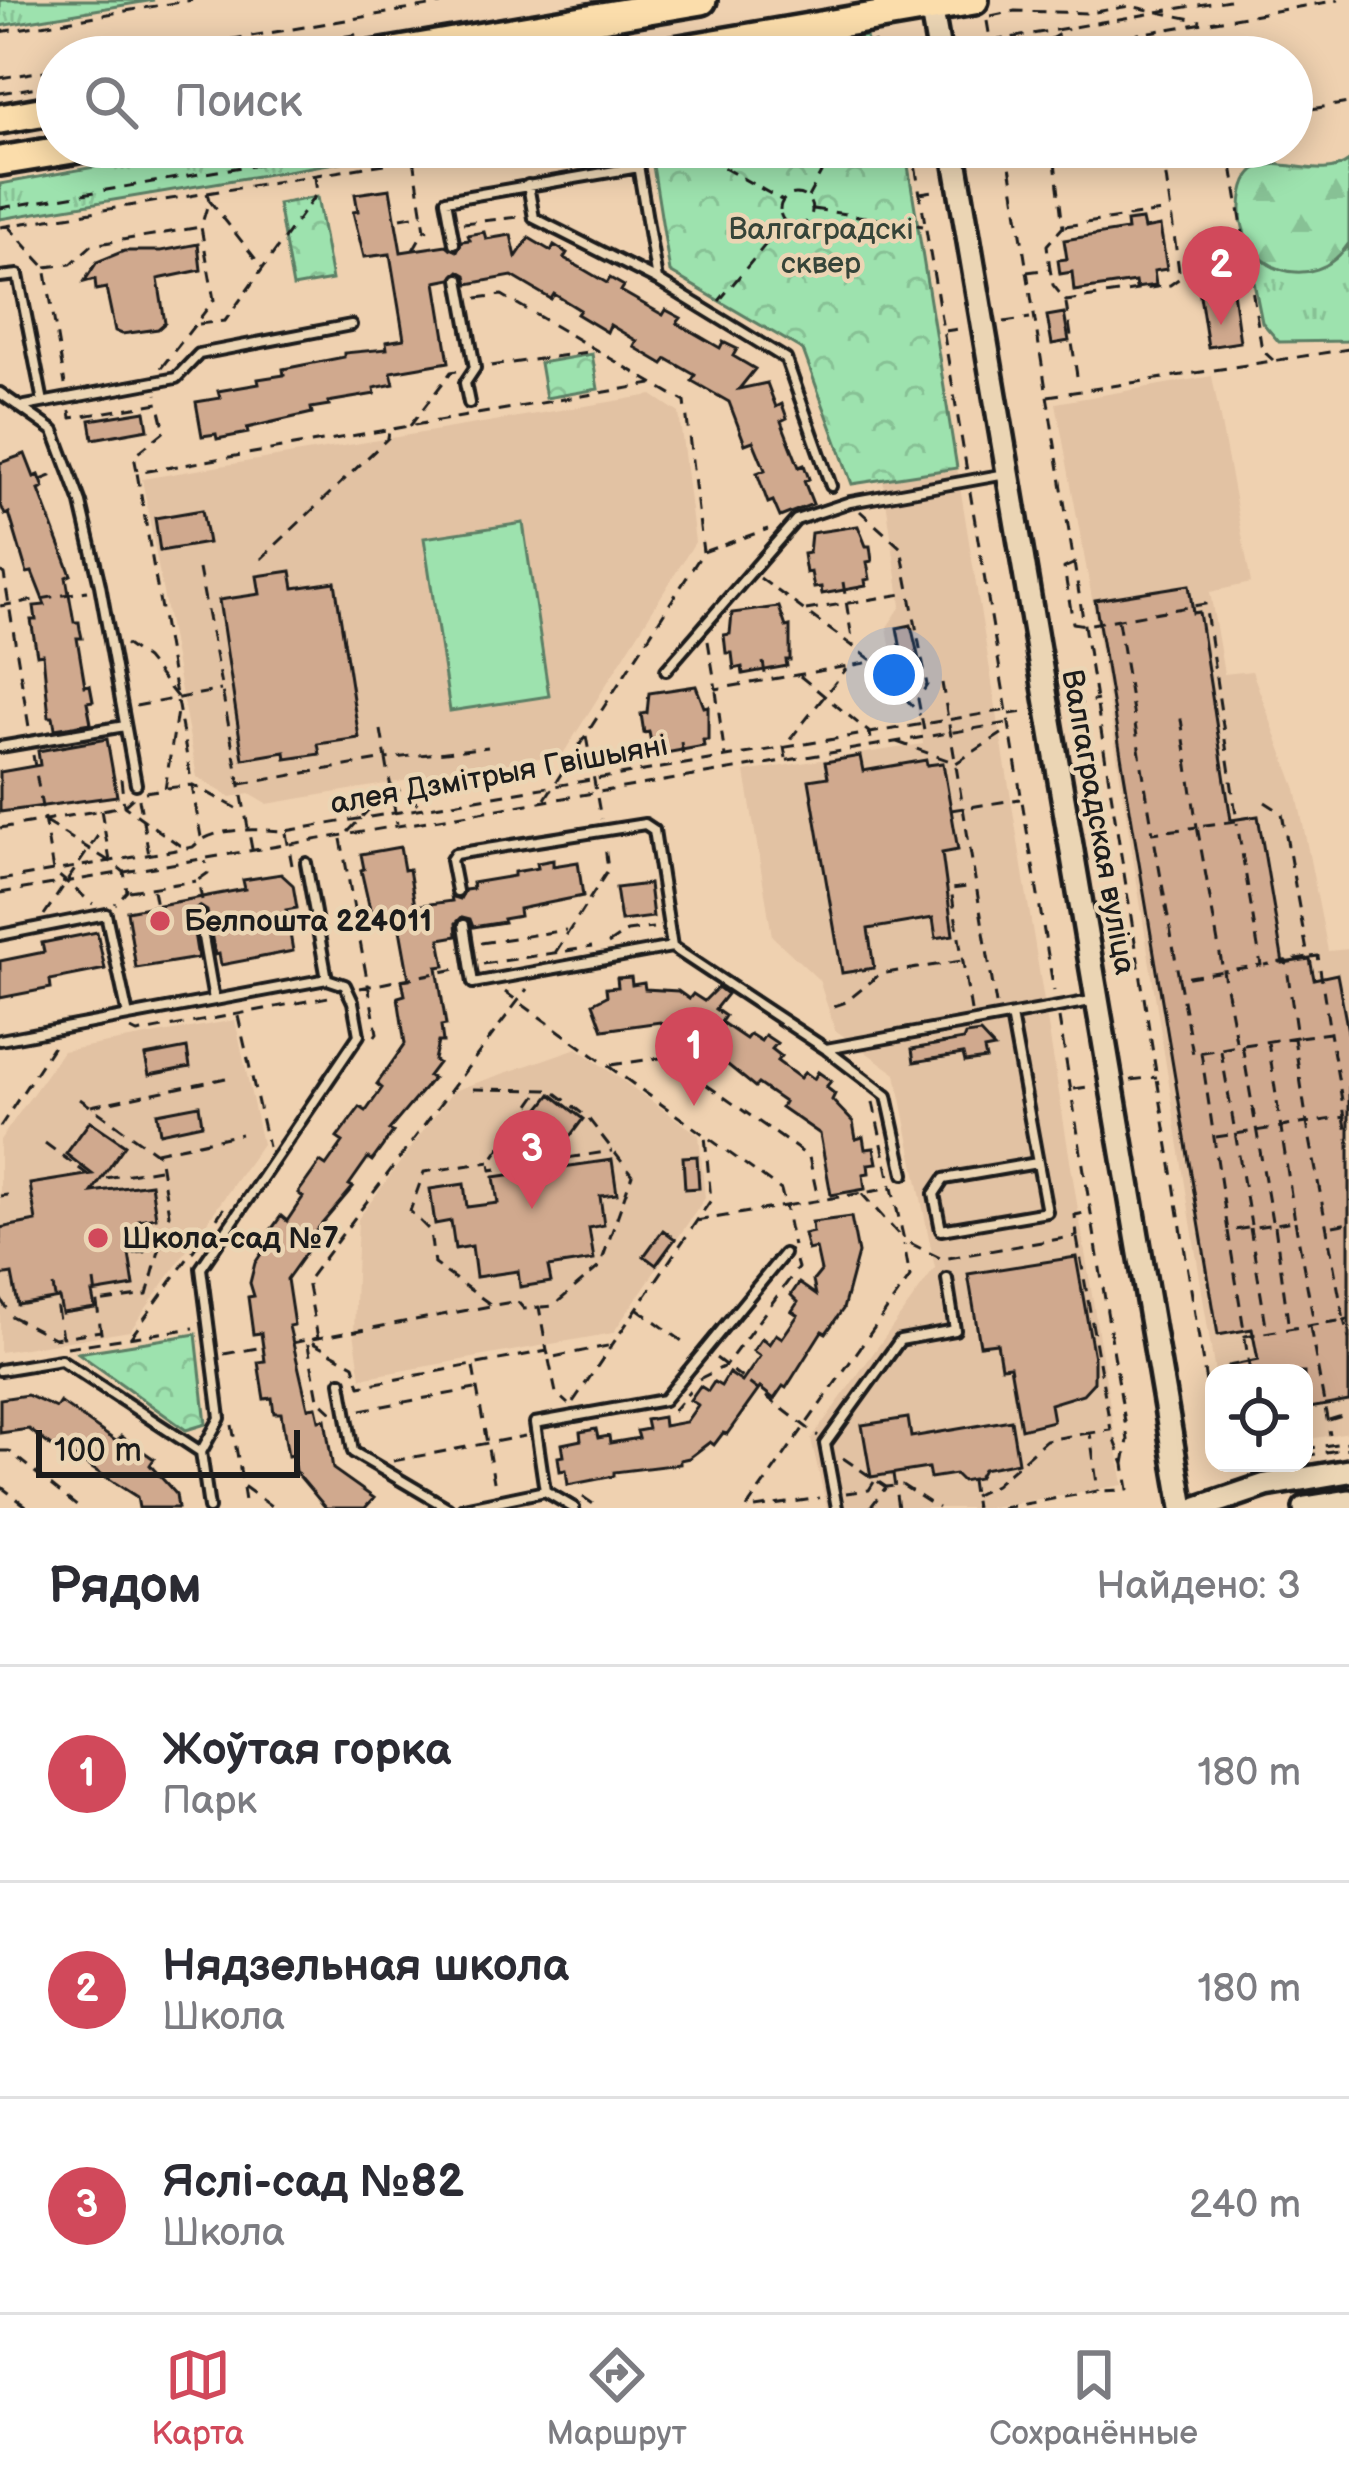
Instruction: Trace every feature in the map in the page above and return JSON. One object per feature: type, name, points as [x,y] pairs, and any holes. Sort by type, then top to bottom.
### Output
[{"type":"highway","points":[[489,36],[702,0]]},
{"type":"highway","points":[[755,36],[974,0]]},
{"type":"highway","points":[[0,118],[36,112]]},
{"type":"highway","points":[[0,161],[36,155]]},
{"type":"main road","points":[[931,4],[936,36]]},
{"type":"main road","name":"Валгаградская вуліца","points":[[957,168],[1183,1508]]},
{"type":"main road","points":[[1205,1508],[1266,1485],[1349,1471]]},
{"type":"main road","points":[[1305,1508],[1349,1501]]},
{"type":"lane","points":[[454,243],[446,200],[633,168]]},
{"type":"lane","points":[[639,168],[657,280]]},
{"type":"lane","points":[[528,185],[534,218],[657,280],[786,358],[831,486]]},
{"type":"lane","points":[[0,277],[18,274],[43,402]]},
{"type":"lane","points":[[460,279],[475,368],[465,383],[469,403]]},
{"type":"lane","points":[[24,406],[176,378],[199,354],[351,325]]},
{"type":"lane","points":[[0,393],[54,430],[81,503],[137,788]]},
{"type":"lane","points":[[666,670],[796,520],[850,502],[1008,473]]},
{"type":"lane","points":[[0,747],[124,726]]},
{"type":"lane","points":[[458,891],[451,860],[455,854],[645,824],[654,830],[672,947]]},
{"type":"lane","points":[[306,863],[328,979]]},
{"type":"lane","points":[[0,935],[106,914],[128,1016]]},
{"type":"lane","points":[[200,914],[214,1000]]},
{"type":"lane","points":[[464,925],[473,983],[672,947],[826,1049],[887,1096],[904,1174]]},
{"type":"lane","points":[[0,1040],[328,979],[345,985],[349,993],[359,1035],[201,1268],[220,1418],[201,1452],[209,1508]]},
{"type":"lane","points":[[826,1049],[1099,1000]]},
{"type":"lane","points":[[1011,1016],[1046,1212],[941,1230],[934,1194],[944,1179],[1037,1163]]},
{"type":"lane","points":[[545,1491],[535,1423],[664,1400],[784,1254]]},
{"type":"lane","points":[[837,1508],[825,1444],[900,1340],[955,1330],[947,1279]]},
{"type":"lane","points":[[0,1370],[61,1360],[201,1452]]},
{"type":"lane","points":[[341,1382],[342,1416],[353,1452],[448,1508]]},
{"type":"lane","points":[[464,1508],[545,1491],[574,1508]]},
{"type":"path","points":[[0,32],[192,0]]},
{"type":"path","points":[[252,36],[466,0]]},
{"type":"path","points":[[1109,0],[1111,9]]},
{"type":"path","points":[[1019,36],[1229,0]]},
{"type":"path","points":[[1127,36],[1339,0]]},
{"type":"path","points":[[989,36],[986,16],[1015,11],[1089,13],[1130,6],[1208,23]]},
{"type":"path","points":[[1056,36],[1089,13]]},
{"type":"path","points":[[0,78],[36,72]]},
{"type":"path","points":[[0,94],[36,88]]},
{"type":"path","points":[[1313,109],[1349,103]]},
{"type":"path","points":[[0,208],[235,168]]},
{"type":"path","points":[[3,226],[358,168]]},
{"type":"path","points":[[412,250],[425,230],[415,168]]},
{"type":"path","points":[[724,168],[783,201]]},
{"type":"path","points":[[807,198],[823,168]]},
{"type":"path","points":[[915,168],[1072,1089],[1128,1441],[1124,1464]]},
{"type":"path","points":[[1010,168],[1205,1375]]},
{"type":"path","points":[[1056,168],[1064,226]]},
{"type":"path","points":[[1066,301],[1170,284],[1180,278],[1165,168]]},
{"type":"path","points":[[1232,168],[1262,350],[1274,361]]},
{"type":"path","points":[[195,324],[225,321],[317,194],[314,175]]},
{"type":"path","points":[[207,193],[263,268]]},
{"type":"path","points":[[795,194],[807,198],[813,209],[804,225],[791,226],[780,212],[783,201],[795,194]]},
{"type":"path","points":[[0,880],[193,847],[201,838],[134,457],[165,431],[155,382],[214,300],[201,227],[209,200]]},
{"type":"path","points":[[813,209],[925,226]]},
{"type":"path","points":[[1077,376],[1066,301],[1053,284],[1047,245],[1064,226],[1171,211]]},
{"type":"path","points":[[401,218],[423,214]]},
{"type":"path","points":[[425,230],[519,217],[534,225]]},
{"type":"path","points":[[475,220],[477,233]]},
{"type":"path","points":[[710,312],[784,221]]},
{"type":"path","points":[[3,226],[45,268],[71,418],[159,403]]},
{"type":"path","points":[[45,268],[71,264],[92,245],[201,227]]},
{"type":"path","points":[[1025,272],[1050,269]]},
{"type":"path","points":[[463,300],[502,295],[685,402],[703,552]]},
{"type":"path","points":[[410,426],[451,372],[596,350]]},
{"type":"path","points":[[1046,396],[1349,350]]},
{"type":"path","points":[[137,473],[652,384]]},
{"type":"path","points":[[261,559],[388,438],[390,430]]},
{"type":"path","points":[[41,480],[61,472]]},
{"type":"path","points":[[850,502],[901,548],[927,685],[918,699],[925,736]]},
{"type":"path","points":[[544,801],[703,552],[796,520]]},
{"type":"path","points":[[1075,563],[1064,568],[1073,623],[1085,626],[1205,604],[1260,965]]},
{"type":"path","points":[[199,569],[252,850]]},
{"type":"path","points":[[0,571],[53,872],[106,914]]},
{"type":"path","points":[[752,572],[873,661],[922,717]]},
{"type":"path","points":[[843,582],[854,647]]},
{"type":"path","points":[[0,606],[91,590]]},
{"type":"path","points":[[804,611],[910,592]]},
{"type":"path","points":[[1118,620],[1193,1054],[1330,1033]]},
{"type":"path","points":[[705,626],[725,758]]},
{"type":"path","points":[[109,633],[146,659],[178,698],[165,789]]},
{"type":"path","points":[[716,689],[873,661]]},
{"type":"path","points":[[763,662],[766,680]]},
{"type":"path","points":[[786,760],[784,747],[848,666]]},
{"type":"path","points":[[799,675],[870,733],[872,746]]},
{"type":"path","points":[[942,683],[998,1018]]},
{"type":"path","points":[[122,708],[221,690]]},
{"type":"path","points":[[1071,705],[1098,700]]},
{"type":"path","name":"алея Дзмітрыя Гвішыяні","points":[[201,838],[248,829],[286,832],[923,724],[1024,712]]},
{"type":"path","points":[[1180,712],[1289,1329]]},
{"type":"path","points":[[956,763],[1010,725]]},
{"type":"path","name":"алея Дзмітрыя Гвішыяні","points":[[0,893],[1010,725]]},
{"type":"path","points":[[381,730],[397,826]]},
{"type":"path","points":[[541,971],[608,870],[586,736]]},
{"type":"path","points":[[681,742],[685,764]]},
{"type":"path","points":[[895,742],[956,763]]},
{"type":"path","points":[[238,784],[488,746]]},
{"type":"path","points":[[137,788],[193,785],[244,812]]},
{"type":"path","points":[[391,785],[424,808]]},
{"type":"path","points":[[363,1053],[376,1034],[343,834],[391,785]]},
{"type":"path","points":[[0,828],[124,806],[137,788]]},
{"type":"path","points":[[137,788],[149,855]]},
{"type":"path","points":[[952,810],[1022,798]]},
{"type":"path","points":[[1265,802],[1282,813],[1306,958]]},
{"type":"path","points":[[44,820],[110,862]]},
{"type":"path","points":[[1153,833],[1237,821]]},
{"type":"path","points":[[36,928],[104,826]]},
{"type":"path","points":[[193,847],[195,860]]},
{"type":"path","points":[[127,891],[198,880]]},
{"type":"path","points":[[973,1022],[951,890],[976,886]]},
{"type":"path","points":[[153,887],[156,906]]},
{"type":"path","points":[[124,1026],[137,1033],[349,993],[368,983],[610,944],[627,932],[669,925]]},
{"type":"path","points":[[467,946],[570,929]]},
{"type":"path","points":[[1179,979],[1318,956],[1349,1142]]},
{"type":"path","points":[[834,1006],[880,974],[962,961]]},
{"type":"path","points":[[1284,962],[1307,1123],[1349,1339]]},
{"type":"path","points":[[318,1338],[307,1281],[518,1000],[534,980],[497,986],[518,1000],[781,1190],[797,1268],[725,1366],[697,1380],[676,1410],[653,1414]]},
{"type":"path","points":[[238,1014],[268,1148]]},
{"type":"path","points":[[0,1126],[58,1037]]},
{"type":"path","points":[[1268,1042],[1330,1436]]},
{"type":"path","points":[[1221,1049],[1267,1332]]},
{"type":"path","points":[[1202,1052],[1249,1364]]},
{"type":"path","points":[[608,1066],[667,1057],[809,1157],[818,1201]]},
{"type":"path","points":[[1130,1081],[1158,1077]]},
{"type":"path","points":[[90,1106],[226,1078]]},
{"type":"path","points":[[1072,1089],[1087,1087]]},
{"type":"path","points":[[292,1342],[517,1301],[524,1309],[553,1306],[600,1266],[632,1175],[588,1118],[552,1090],[473,1089]]},
{"type":"path","points":[[539,1092],[490,1162],[491,1170],[614,1151]]},
{"type":"path","points":[[747,1508],[910,1277],[872,1097]]},
{"type":"path","points":[[80,1099],[159,1155],[170,1214],[147,1295],[97,1302]]},
{"type":"path","points":[[1214,1138],[1344,1117]]},
{"type":"path","points":[[154,1152],[242,1134]]},
{"type":"path","points":[[562,1418],[711,1200],[705,1135]]},
{"type":"path","points":[[45,1143],[95,1180]]},
{"type":"path","points":[[875,1156],[884,1154]]},
{"type":"path","points":[[490,1162],[424,1172],[410,1211],[430,1232],[434,1264],[493,1306]]},
{"type":"path","points":[[106,1178],[161,1168]]},
{"type":"path","points":[[696,1221],[892,1188]]},
{"type":"path","points":[[860,1193],[904,1240],[942,1259],[1077,1236]]},
{"type":"path","points":[[0,1196],[8,1195]]},
{"type":"path","points":[[227,1205],[131,1337],[220,1324],[224,1354],[263,1347]]},
{"type":"path","points":[[1002,1508],[1128,1490],[1111,1430],[1077,1236],[1075,1215],[1090,1212]]},
{"type":"path","points":[[1228,1232],[1295,1222]]},
{"type":"path","points":[[1329,1226],[1349,1223]]},
{"type":"path","points":[[793,1245],[806,1242]]},
{"type":"path","points":[[94,1281],[102,1342]]},
{"type":"path","points":[[787,1282],[795,1288]]},
{"type":"path","points":[[53,1286],[62,1337]]},
{"type":"path","points":[[0,1298],[11,1316],[54,1338],[101,1330]]},
{"type":"path","points":[[539,1307],[556,1394],[570,1406]]},
{"type":"path","points":[[637,1308],[807,1424],[874,1482],[886,1487],[902,1485],[938,1508]]},
{"type":"path","points":[[1245,1336],[1347,1320]]},
{"type":"path","points":[[747,1337],[758,1344]]},
{"type":"path","points":[[307,1340],[354,1365],[360,1386],[612,1345]]},
{"type":"path","points":[[307,1340],[318,1399],[342,1416],[477,1389]]},
{"type":"path","points":[[1100,1366],[1115,1363]]},
{"type":"path","points":[[473,1365],[497,1501]]},
{"type":"path","points":[[1327,1420],[1349,1414]]},
{"type":"path","points":[[232,1422],[246,1508]]},
{"type":"path","points":[[974,1496],[995,1485],[1046,1440],[1111,1430]]},
{"type":"path","points":[[1090,1433],[1098,1491]]},
{"type":"path","points":[[374,1465],[536,1434]]},
{"type":"path","points":[[1313,1451],[1349,1445]]},
{"type":"path","points":[[0,1451],[9,1451],[79,1508]]},
{"type":"path","points":[[893,1474],[898,1508]]},
{"type":"path","points":[[971,1480],[975,1508]]},
{"type":"path","points":[[755,1508],[869,1490],[874,1482]]},
{"type":"path","points":[[243,1486],[274,1508]]},
{"type":"path","points":[[1,1487],[29,1508]]},
{"type":"path","points":[[870,1508],[886,1487]]},
{"type":"path","points":[[582,1496],[599,1508]]},
{"type":"path","points":[[1045,1500],[1046,1508]]},
{"type":"shaded area","points":[[1212,376],[1251,583],[1210,592],[1224,674],[1252,671],[1296,789],[1328,951],[1349,949],[1349,1432],[1313,1438],[1313,1364],[1214,1364],[1091,593],[1056,403]]},
{"type":"shaded area","points":[[652,395],[679,413],[695,542],[563,754],[267,804],[250,794],[230,797],[197,777],[142,479]]},
{"type":"shaded area","points":[[957,468],[1123,1485],[986,1508],[827,1508],[811,1439],[935,1268],[896,1074],[835,1030],[819,980],[772,936],[745,772],[923,744],[915,697],[897,685],[887,627],[901,606],[883,479]]},
{"type":"shaded area","name":"Школа-сад №7","points":[[235,1020],[262,1144],[130,1331],[0,1352],[0,1140],[63,1051]]},
{"type":"shaded area","points":[[577,1048],[699,1135],[705,1198],[613,1333],[361,1378],[354,1332],[358,1219],[453,1091]]},
{"type":"green space","points":[[0,0],[154,0],[0,26]]},
{"type":"green space","points":[[1349,161],[1349,243],[1334,260],[1317,269],[1299,272],[1265,261],[1243,229],[1245,183],[1254,170],[1334,168]]},
{"type":"green space","points":[[89,168],[305,168],[0,219],[0,184]]},
{"type":"green space","name":"Валгаградскі сквер","points":[[653,168],[908,168],[957,468],[852,484],[803,350],[670,272]]},
{"type":"green space","points":[[317,197],[332,280],[293,287],[278,204]]},
{"type":"green space","points":[[1244,232],[1265,262],[1288,270],[1329,258],[1349,243],[1349,341],[1279,342],[1262,322]]},
{"type":"green space","points":[[592,354],[598,389],[546,398],[540,363]]},
{"type":"green space","points":[[523,523],[549,696],[450,711],[424,538]]},
{"type":"green space","points":[[196,1334],[206,1424],[186,1430],[78,1353]]},
{"type":"building","points":[[390,189],[401,252],[446,245],[457,251],[462,241],[470,240],[468,235],[484,232],[486,239],[511,235],[516,257],[529,238],[551,251],[554,245],[567,253],[564,258],[607,283],[610,278],[624,286],[621,291],[663,315],[666,310],[681,318],[677,323],[720,348],[723,342],[737,349],[733,356],[755,369],[739,389],[767,383],[776,407],[782,404],[787,418],[781,421],[799,467],[804,465],[813,504],[780,517],[773,501],[768,503],[757,473],[765,470],[753,441],[745,444],[729,402],[692,381],[695,375],[667,359],[663,364],[610,325],[607,332],[554,294],[551,299],[512,276],[468,284],[459,271],[451,279],[436,282],[449,362],[391,372],[394,384],[374,388],[375,394],[328,402],[311,408],[312,413],[247,428],[248,433],[217,439],[216,434],[202,436],[196,402],[220,398],[218,391],[259,384],[258,379],[284,375],[283,369],[344,357],[344,353],[387,349],[386,342],[404,339],[390,254],[364,257],[353,212],[358,211],[355,194]]},
{"type":"building","points":[[1142,220],[1144,229],[1160,226],[1167,269],[1154,271],[1156,285],[1136,288],[1135,282],[1074,291],[1072,272],[1060,274],[1058,260],[1067,259],[1064,240],[1127,230],[1126,222]]},
{"type":"building","points":[[198,244],[201,270],[158,279],[165,323],[158,329],[115,331],[106,288],[96,290],[95,279],[84,282],[97,262],[124,251]]},
{"type":"building","points":[[1232,284],[1240,342],[1208,347],[1199,289]]},
{"type":"building","points":[[1064,313],[1069,341],[1052,344],[1047,316]]},
{"type":"building","points":[[145,411],[148,429],[93,439],[90,420]]},
{"type":"building","points":[[25,454],[44,488],[39,490],[71,575],[66,577],[74,622],[79,622],[82,638],[77,638],[85,686],[90,685],[93,701],[87,702],[91,723],[55,729],[49,717],[43,654],[37,655],[31,620],[36,620],[34,606],[45,605],[32,572],[27,573],[9,513],[5,515],[0,503],[0,463]]},
{"type":"building","points":[[202,510],[208,543],[160,551],[155,518]]},
{"type":"building","points":[[858,526],[870,546],[870,579],[865,580],[866,586],[822,594],[821,587],[814,588],[811,572],[806,573],[803,554],[809,553],[811,533]]},
{"type":"building","points":[[291,571],[294,588],[335,582],[359,738],[318,744],[320,754],[286,759],[285,752],[243,759],[219,600],[260,594],[257,576]]},
{"type":"building","points":[[1189,585],[1193,613],[1199,612],[1231,820],[1258,816],[1283,963],[1310,959],[1314,979],[1337,974],[1349,1037],[1349,1401],[1313,1407],[1313,1364],[1238,1364],[1258,1360],[1252,1329],[1218,1335],[1095,600]]},
{"type":"building","points":[[779,607],[786,627],[790,626],[787,666],[743,674],[742,667],[734,669],[724,635],[730,634],[732,613]]},
{"type":"building","points":[[911,625],[921,668],[905,671],[897,628]]},
{"type":"building","points":[[696,686],[704,707],[708,706],[708,740],[703,740],[704,746],[660,754],[659,747],[652,748],[649,732],[644,733],[641,714],[647,713],[649,693]]},
{"type":"building","points":[[107,739],[117,796],[0,812],[0,772],[40,765],[38,751]]},
{"type":"building","points":[[860,756],[863,771],[926,760],[927,765],[943,763],[958,850],[942,853],[953,935],[936,938],[933,918],[868,929],[874,968],[842,973],[809,780],[828,777],[825,762]]},
{"type":"building","points":[[400,847],[415,906],[452,901],[451,896],[460,899],[465,890],[473,889],[472,883],[514,876],[514,872],[553,860],[553,866],[578,862],[583,896],[519,909],[520,916],[504,922],[473,927],[470,919],[462,917],[456,923],[457,936],[440,939],[445,966],[437,967],[446,1025],[441,1026],[443,1042],[438,1042],[434,1060],[438,1063],[428,1076],[433,1078],[389,1130],[393,1132],[372,1161],[368,1158],[349,1185],[353,1187],[310,1238],[314,1241],[287,1279],[294,1325],[289,1326],[308,1408],[316,1407],[319,1420],[325,1419],[333,1469],[374,1498],[365,1508],[326,1508],[295,1471],[281,1413],[274,1413],[272,1398],[264,1399],[258,1362],[265,1361],[261,1333],[253,1334],[248,1297],[254,1296],[250,1283],[263,1251],[258,1248],[281,1216],[287,1221],[303,1197],[298,1193],[320,1162],[326,1166],[343,1142],[337,1138],[360,1107],[366,1111],[382,1088],[377,1084],[405,1044],[398,997],[405,995],[402,980],[409,979],[397,913],[372,918],[361,870],[361,854]]},
{"type":"building","points":[[281,874],[293,885],[297,908],[286,910],[293,951],[221,965],[207,911],[199,906],[191,914],[198,958],[136,968],[127,911],[245,889],[243,880]]},
{"type":"building","points":[[649,884],[653,917],[621,921],[616,888]]},
{"type":"building","points":[[97,932],[105,969],[50,980],[51,988],[0,998],[0,961],[44,952],[42,943]]},
{"type":"building","points":[[631,977],[632,985],[644,983],[645,989],[678,991],[689,999],[693,994],[704,1001],[718,987],[727,994],[715,1009],[725,1016],[721,1022],[746,1039],[750,1034],[761,1041],[765,1035],[777,1043],[772,1049],[781,1056],[777,1061],[800,1078],[805,1072],[814,1079],[818,1072],[831,1081],[826,1087],[853,1122],[856,1139],[863,1137],[865,1149],[874,1148],[877,1163],[868,1164],[869,1173],[863,1174],[865,1189],[831,1195],[820,1134],[781,1107],[784,1102],[758,1084],[755,1087],[702,1044],[699,1048],[660,1022],[603,1030],[593,1003],[607,996],[606,988],[618,987],[617,978]]},
{"type":"building","points":[[980,1033],[994,1048],[984,1050],[986,1059],[965,1062],[963,1054],[914,1062],[912,1049]]},
{"type":"building","points":[[187,1048],[190,1067],[149,1075],[145,1056]]},
{"type":"building","points":[[551,1094],[583,1119],[565,1143],[567,1157],[526,1126]]},
{"type":"building","points":[[199,1105],[202,1124],[160,1133],[157,1113]]},
{"type":"building","points":[[90,1121],[125,1145],[92,1192],[151,1184],[156,1217],[139,1220],[144,1252],[129,1254],[134,1286],[92,1293],[95,1308],[62,1313],[59,1298],[18,1305],[12,1274],[0,1276],[0,1228],[36,1221],[30,1184],[92,1174],[66,1154]]},
{"type":"building","points":[[697,1156],[699,1188],[685,1189],[683,1157]]},
{"type":"building","points":[[612,1160],[617,1194],[600,1196],[604,1225],[589,1228],[594,1260],[548,1267],[551,1282],[520,1287],[518,1271],[476,1277],[472,1246],[455,1249],[451,1221],[435,1224],[430,1189],[464,1184],[467,1207],[498,1203],[494,1177]]},
{"type":"building","points":[[851,1217],[858,1253],[843,1309],[826,1333],[822,1331],[786,1388],[774,1399],[760,1388],[727,1434],[680,1464],[614,1472],[614,1476],[568,1485],[558,1457],[564,1456],[562,1444],[581,1440],[580,1432],[596,1429],[598,1438],[609,1436],[610,1443],[639,1438],[637,1431],[648,1429],[646,1420],[663,1417],[664,1426],[686,1422],[698,1405],[690,1400],[700,1386],[708,1391],[714,1382],[721,1386],[729,1373],[742,1382],[760,1356],[753,1351],[762,1338],[769,1344],[776,1334],[782,1338],[798,1315],[792,1311],[798,1302],[791,1295],[799,1283],[816,1295],[813,1281],[821,1271],[816,1248],[808,1250],[804,1234],[813,1232],[812,1222]]},
{"type":"building","points":[[663,1230],[675,1239],[656,1265],[644,1256]]},
{"type":"building","points":[[1076,1257],[1094,1382],[1083,1394],[1050,1404],[1053,1421],[1021,1429],[1010,1366],[1001,1367],[997,1343],[980,1345],[968,1274]]},
{"type":"building","points":[[27,1395],[56,1408],[60,1402],[117,1442],[121,1436],[154,1459],[150,1465],[176,1494],[178,1508],[139,1508],[137,1497],[62,1449],[60,1453],[29,1429],[0,1433],[0,1399]]},
{"type":"building","points":[[908,1418],[911,1437],[1011,1420],[1018,1462],[983,1469],[978,1478],[962,1481],[955,1474],[930,1478],[928,1468],[871,1477],[862,1425]]},
{"type":"place","name":"Нядзельная школа","points":[[1221,325]]},
{"type":"place","name":"Белпошта 224011","points":[[160,921]]},
{"type":"place","name":"Жоўтая горка","points":[[694,1106]]},
{"type":"place","name":"Яслі-сад №82","points":[[532,1209]]},
{"type":"place","name":"Школа-сад №7","points":[[98,1238]]}]
